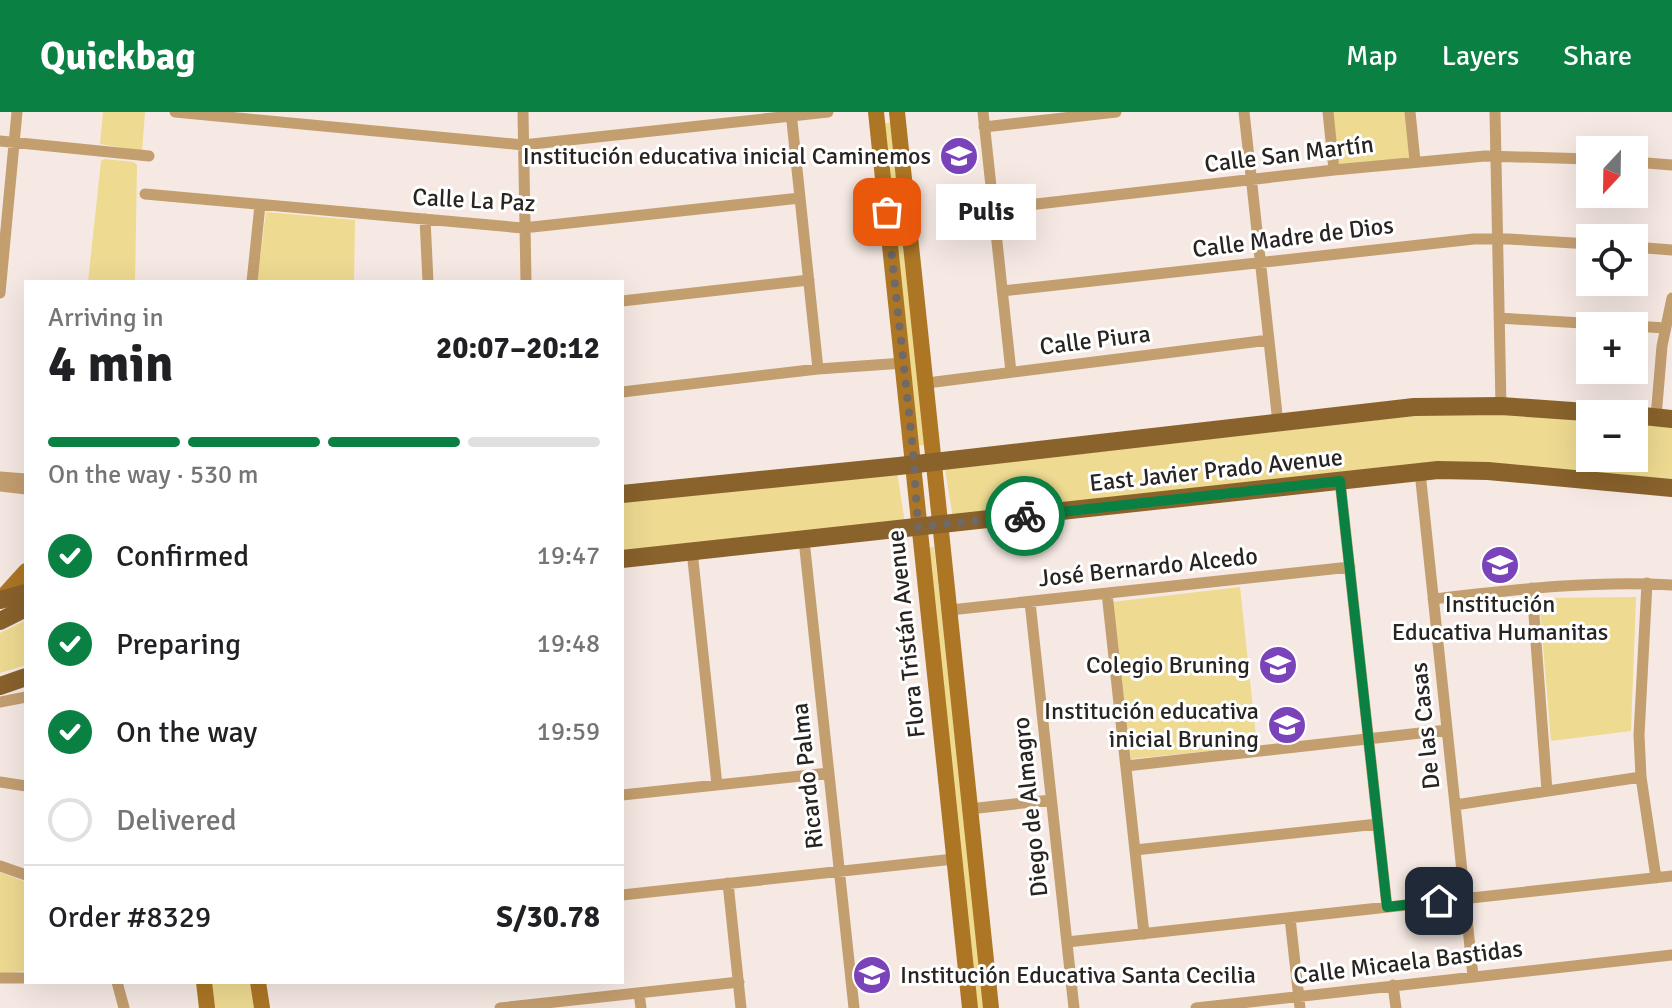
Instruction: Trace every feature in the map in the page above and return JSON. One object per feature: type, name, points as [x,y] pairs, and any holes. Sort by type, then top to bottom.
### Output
[{"type":"main road","name":"East Javier Prado Avenue","points":[[624,494],[1414,407],[1501,406],[1576,411]]},
{"type":"main road","name":"East Javier Prado Avenue","points":[[624,559],[1420,472],[1488,471],[1672,488]]},
{"type":"main road","points":[[0,600],[24,594]]},
{"type":"main road","points":[[0,621],[24,609]]},
{"type":"main road","points":[[0,686],[24,678]]},
{"type":"street","points":[[0,293],[3,220],[17,112]]},
{"type":"street","points":[[175,112],[239,115],[523,145],[828,112]]},
{"type":"street","points":[[523,112],[526,280]]},
{"type":"street","name":"Flora Tristán Avenue","points":[[876,112],[970,1008]]},
{"type":"street","name":"Flora Tristán Avenue","points":[[897,112],[991,1008]]},
{"type":"street","points":[[983,112],[1011,372]]},
{"type":"street","points":[[984,127],[1116,112]]},
{"type":"street","points":[[1244,112],[1278,423]]},
{"type":"street","points":[[1328,112],[1334,170]]},
{"type":"street","points":[[1410,112],[1415,161]]},
{"type":"street","points":[[1495,112],[1501,406]]},
{"type":"street","points":[[791,114],[818,369]]},
{"type":"street","points":[[0,141],[149,156]]},
{"type":"street","name":"Calle San Martín","points":[[993,209],[1415,161],[1496,155],[1576,158]]},
{"type":"street","points":[[1648,163],[1672,165]]},
{"type":"street","name":"Calle La Paz","points":[[145,194],[523,228],[800,198]]},
{"type":"street","points":[[252,280],[260,205]]},
{"type":"street","points":[[425,219],[428,280]]},
{"type":"street","name":"Calle Madre de Dios","points":[[1002,291],[1426,243],[1498,239],[1576,243]]},
{"type":"street","points":[[1648,248],[1672,250]]},
{"type":"street","points":[[624,301],[809,280]]},
{"type":"street","points":[[1664,418],[1665,328],[1672,298]]},
{"type":"street","points":[[1499,318],[1576,323]]},
{"type":"street","points":[[1648,327],[1665,328]]},
{"type":"street","name":"Calle Piura","points":[[927,383],[1269,340]]},
{"type":"street","points":[[624,392],[818,369],[904,363]]},
{"type":"street","name":"De las Casas","points":[[1420,472],[1473,976]]},
{"type":"street","points":[[0,477],[24,479]]},
{"type":"street","points":[[1340,481],[1387,907]]},
{"type":"street","points":[[0,486],[24,489]]},
{"type":"street","name":"Ricardo Palma","points":[[804,540],[854,1008]]},
{"type":"street","points":[[692,551],[717,785]]},
{"type":"street","name":"José Bernardo Alcedo","points":[[950,610],[1350,567]]},
{"type":"street","points":[[0,600],[24,573]]},
{"type":"street","points":[[1433,599],[1532,588],[1647,583],[1672,585]]},
{"type":"street","points":[[1647,583],[1639,735],[1641,777],[1656,878]]},
{"type":"street","points":[[1532,588],[1547,791]]},
{"type":"street","points":[[1107,593],[1144,934]]},
{"type":"street","name":"Diego de Almagro","points":[[1030,602],[1074,1008]]},
{"type":"street","points":[[0,702],[24,697]]},
{"type":"street","points":[[1126,766],[1447,730]]},
{"type":"street","points":[[624,795],[829,773]]},
{"type":"street","points":[[1455,805],[1641,777]]},
{"type":"street","points":[[0,782],[24,786]]},
{"type":"street","points":[[969,809],[1051,800]]},
{"type":"street","points":[[1135,850],[1378,824]]},
{"type":"street","points":[[624,895],[954,859]]},
{"type":"street","points":[[0,866],[24,874]]},
{"type":"street","points":[[1067,942],[1672,876]]},
{"type":"street","points":[[728,883],[741,1008]]},
{"type":"street","points":[[1290,918],[1299,1002]]},
{"type":"street","name":"Calle Micaela Bastidas","points":[[1196,1008],[1299,1002],[1393,985],[1672,955]]},
{"type":"street","points":[[0,978],[24,978]]},
{"type":"street","points":[[500,1008],[739,982]]},
{"type":"street","points":[[118,984],[124,1008]]},
{"type":"street","points":[[204,984],[207,1008]]},
{"type":"street","points":[[258,984],[262,1008]]},
{"type":"street","points":[[1393,985],[1396,1008]]},
{"type":"street","points":[[639,993],[641,1008]]},
{"type":"shaded area","points":[[103,112],[145,112],[142,151],[100,144]]},
{"type":"shaded area","points":[[1332,112],[1406,112],[1411,158],[1338,167]]},
{"type":"shaded area","points":[[892,122],[928,444],[919,446],[884,124]]},
{"type":"shaded area","points":[[101,161],[134,162],[137,165],[135,280],[88,280]]},
{"type":"shaded area","points":[[266,212],[355,220],[354,280],[257,280]]},
{"type":"shaded area","points":[[1441,413],[1576,419],[1576,472],[1516,467],[953,518],[945,469]]},
{"type":"shaded area","points":[[1648,425],[1672,426],[1672,479],[1581,472],[1648,472]]},
{"type":"shaded area","points":[[897,471],[905,524],[624,554],[624,501]]},
{"type":"shaded area","points":[[934,547],[985,1008],[971,1008],[923,548]]},
{"type":"shaded area","points":[[1240,587],[1257,746],[1131,759],[1112,602]]},
{"type":"shaded area","points":[[1636,597],[1631,731],[1551,741],[1539,598]]},
{"type":"shaded area","points":[[24,621],[24,666],[0,673],[0,633]]},
{"type":"shaded area","points":[[0,872],[24,881],[24,971],[0,974]]},
{"type":"shaded area","points":[[207,984],[250,984],[254,1008],[211,1008]]},
{"type":"way so far","points":[[887,212],[913,450],[918,527],[1025,516]]},
{"type":"place","name":"Institución educativa inicial Caminemos","points":[[959,156]]},
{"type":"place","name":"Pulis","points":[[887,212]]},
{"type":"place","name":"Institución Educativa Humanitas","points":[[1500,565]]},
{"type":"place","name":"Colegio Bruning","points":[[1278,665]]},
{"type":"place","name":"Institución educativa inicial Bruning","points":[[1287,725]]},
{"type":"place","name":"Institución Educativa Santa Cecilia","points":[[872,975]]},
{"type":"route","points":[[1025,516],[1340,481],[1387,907],[1439,901]]}]
